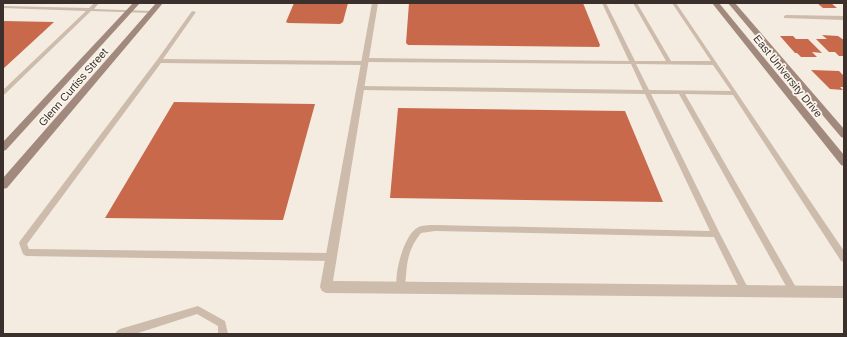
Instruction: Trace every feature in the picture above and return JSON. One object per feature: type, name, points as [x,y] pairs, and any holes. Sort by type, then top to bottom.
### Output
[{"type":"street","name":"Glenn Curtiss Street","points":[[3,148],[137,3]]},
{"type":"street","name":"Glenn Curtiss Street","points":[[3,185],[160,3]]},
{"type":"street","points":[[375,3],[326,287],[844,292]]},
{"type":"street","name":"East University Drive","points":[[715,3],[844,162]]},
{"type":"street","name":"East University Drive","points":[[731,3],[844,135]]},
{"type":"street","points":[[786,17],[844,18]]},
{"type":"lane","points":[[3,93],[97,3]]},
{"type":"lane","points":[[604,3],[745,291]]},
{"type":"lane","points":[[634,3],[669,62]]},
{"type":"lane","points":[[674,3],[844,258]]},
{"type":"lane","points":[[3,8],[152,12]]},
{"type":"lane","points":[[194,12],[23,243],[26,252],[332,257]]},
{"type":"lane","points":[[159,61],[715,63]]},
{"type":"lane","points":[[360,88],[735,93]]},
{"type":"lane","points":[[681,92],[794,292]]},
{"type":"lane","points":[[401,288],[404,253],[408,242],[419,230],[435,228],[716,234]]},
{"type":"lane","points":[[120,334],[198,310],[222,324],[223,334]]},
{"type":"building","points":[[294,3],[348,3],[343,22],[340,24],[288,23],[286,22]]},
{"type":"building","points":[[409,3],[583,3],[600,45],[599,47],[408,45],[406,43]]},
{"type":"building","points":[[817,3],[831,3],[837,8],[823,8]]},
{"type":"building","points":[[3,21],[54,22],[3,69]]},
{"type":"building","points":[[822,35],[838,36],[844,40],[844,56],[839,56],[835,52],[829,52],[816,39],[827,39]]},
{"type":"building","points":[[780,36],[793,36],[796,39],[808,39],[822,53],[812,52],[817,57],[801,57],[795,53]]},
{"type":"building","points":[[811,70],[839,71],[844,76],[844,87],[840,87],[843,90],[830,89]]},
{"type":"building","points":[[174,102],[315,104],[283,220],[105,218]]},
{"type":"building","points":[[398,108],[625,111],[663,202],[390,198]]}]
